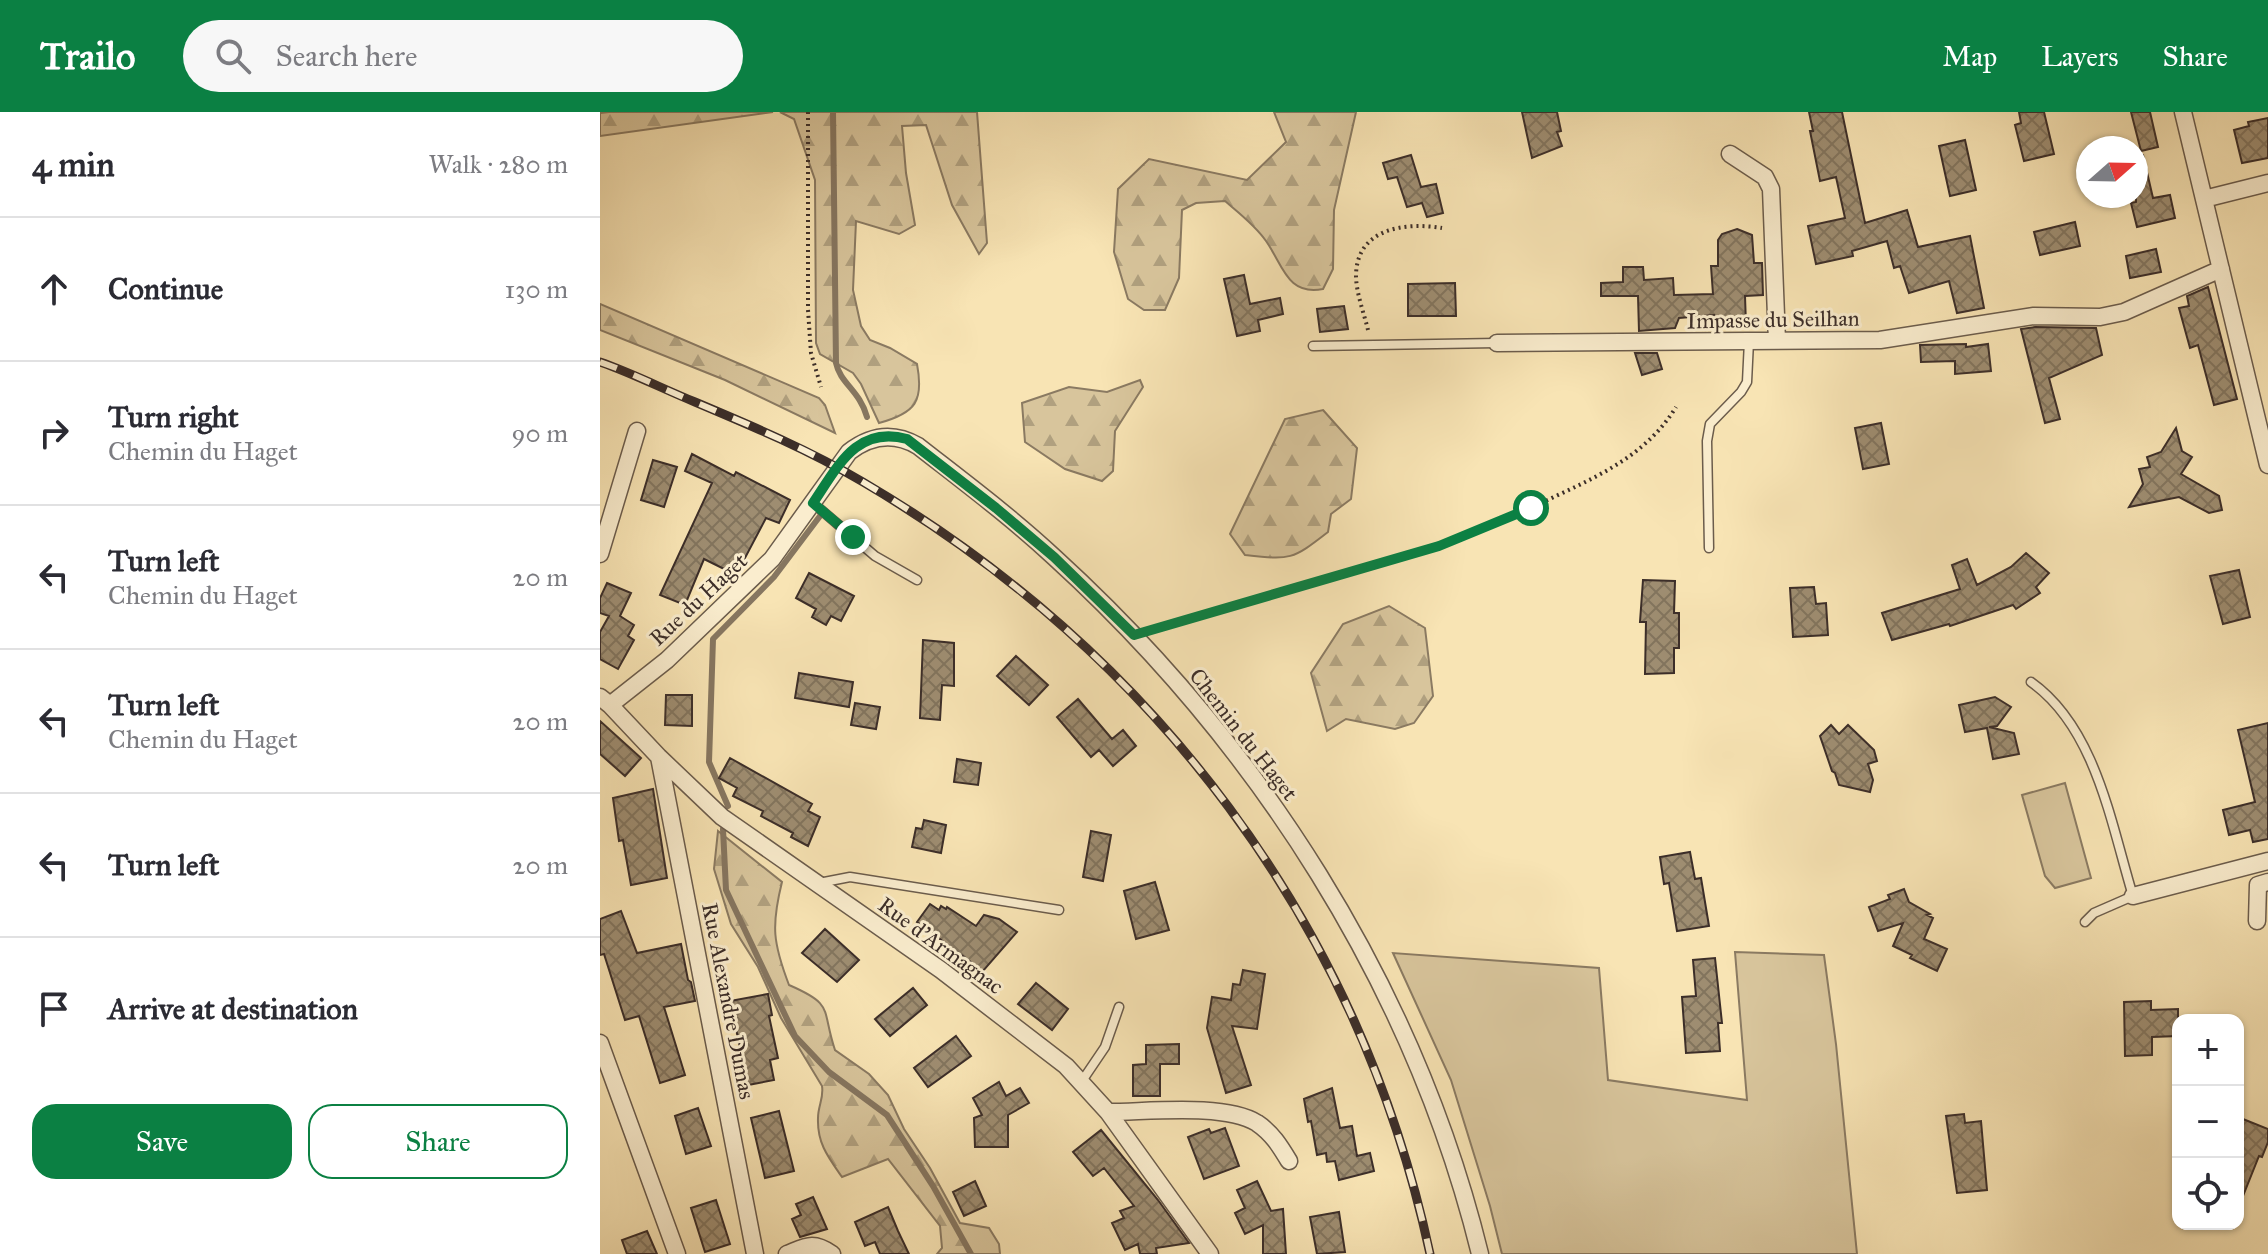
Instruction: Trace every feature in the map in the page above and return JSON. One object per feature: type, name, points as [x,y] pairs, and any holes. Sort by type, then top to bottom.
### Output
[{"type":"street","points":[[2183,112],[2268,465]]},
{"type":"street","points":[[1730,154],[1765,177],[1771,189],[1777,341]]},
{"type":"street","points":[[2204,199],[2268,183]]},
{"type":"street","name":"Impasse du Seilhan","points":[[1497,343],[1880,340],[2034,316],[2100,317],[2124,312],[2221,269]]},
{"type":"street","points":[[600,554],[637,431]]},
{"type":"street","name":"Chemin du Haget","points":[[813,503],[849,452],[858,445],[881,437],[907,439],[1054,557],[1134,635],[1253,777],[1311,859],[1354,932],[1402,1026],[1432,1100],[1463,1186],[1480,1254]]},
{"type":"street","name":"Rue du Haget","points":[[605,701],[667,660],[736,596],[772,559],[813,503]]},
{"type":"street","name":"Rue d'Armagnac","points":[[605,701],[722,817],[953,979],[1082,1081],[1108,1112],[1210,1254]]},
{"type":"street","name":"Rue Alexandre Dumas","points":[[659,757],[755,1254]]},
{"type":"street","points":[[2133,896],[2268,861]]},
{"type":"street","points":[[2257,921],[2258,885],[2268,882]]},
{"type":"street","points":[[600,1043],[677,1254]]},
{"type":"street","points":[[1108,1112],[1223,1111],[1246,1117],[1273,1137],[1289,1161]]},
{"type":"street","points":[[787,1254],[810,1245],[821,1246],[832,1254]]},
{"type":"lane","points":[[1709,548],[1707,441],[1710,424],[1747,382],[1749,341]]},
{"type":"lane","name":"Impasse du Seilhan","points":[[1313,346],[1497,343]]},
{"type":"lane","points":[[813,503],[875,556],[917,580]]},
{"type":"lane","points":[[2031,682],[2046,693],[2073,728],[2087,756],[2133,896],[2104,908],[2085,922]]},
{"type":"lane","points":[[817,883],[850,877],[1059,910]]},
{"type":"lane","points":[[1082,1081],[1105,1047],[1119,1007]]},
{"type":"path","points":[[808,112],[808,310],[811,353],[821,387]]},
{"type":"path","points":[[1372,344],[1356,279],[1357,257],[1368,242],[1386,231],[1406,225],[1442,228]]},
{"type":"path","points":[[1134,635],[1439,546],[1531,508],[1602,474],[1633,454],[1663,429],[1676,407]]},
{"type":"green space","points":[[773,112],[600,136],[600,113]]},
{"type":"green space","points":[[780,112],[977,112],[987,243],[979,254],[952,205],[926,125],[902,126],[915,225],[899,234],[856,221],[853,290],[861,326],[870,340],[917,364],[918,396],[909,410],[892,419],[879,423],[853,373],[820,354],[816,343],[815,180],[794,119]]},
{"type":"green space","points":[[1274,112],[1356,112],[1334,210],[1333,269],[1323,289],[1301,288],[1287,277],[1262,235],[1225,201],[1196,203],[1182,210],[1179,278],[1165,310],[1144,310],[1128,299],[1114,252],[1118,189],[1149,159],[1247,180],[1286,142]]},
{"type":"green space","points":[[600,304],[819,398],[825,405],[835,433],[725,380],[600,330]]},
{"type":"green space","points":[[1140,380],[1143,387],[1115,431],[1113,471],[1102,481],[1065,469],[1025,442],[1022,403],[1069,387],[1107,392]]},
{"type":"green space","points":[[1323,410],[1357,448],[1351,499],[1331,514],[1328,532],[1298,553],[1282,557],[1245,555],[1230,534],[1285,419]]},
{"type":"green space","points":[[1389,606],[1425,628],[1433,696],[1414,723],[1395,729],[1346,719],[1327,731],[1311,673],[1343,624]]},
{"type":"green space","points":[[2065,783],[2091,878],[2055,888],[2045,876],[2022,795]]},
{"type":"green space","points":[[718,831],[782,882],[775,934],[789,985],[820,1003],[835,1050],[869,1074],[888,1095],[904,1129],[960,1223],[989,1228],[999,1244],[1000,1254],[937,1254],[942,1248],[940,1226],[888,1159],[842,1177],[832,1163],[821,1142],[818,1127],[822,1086],[781,1018],[758,967],[731,924],[714,869]]},
{"type":"green space","points":[[1735,952],[1824,955],[1857,1254],[1502,1254],[1451,1080],[1393,953],[1599,968],[1608,1080],[1747,1100]]},
{"type":"building","points":[[1522,112],[1557,112],[1561,131],[1557,132],[1562,146],[1532,158]]},
{"type":"building","points":[[1809,112],[1842,112],[1865,223],[1907,210],[1918,247],[1970,236],[1984,308],[1957,313],[1949,281],[1909,293],[1900,266],[1894,268],[1887,241],[1852,251],[1853,256],[1816,264],[1808,226],[1845,218],[1836,177],[1820,181]]},
{"type":"building","points":[[2019,112],[2044,112],[2054,154],[2024,161],[2015,125],[2021,123]]},
{"type":"building","points":[[2131,112],[2150,112],[2158,147],[2148,149],[2148,136],[2137,136]]},
{"type":"building","points":[[2268,118],[2268,158],[2242,163],[2234,130],[2249,126],[2248,122]]},
{"type":"building","points":[[1965,140],[1976,190],[1950,196],[1939,146]]},
{"type":"building","points":[[1411,155],[1421,187],[1436,184],[1443,213],[1427,217],[1422,203],[1407,207],[1397,177],[1388,179],[1383,163]]},
{"type":"building","points":[[2148,176],[2153,198],[2170,195],[2175,218],[2137,227],[2132,208],[2148,208]]},
{"type":"building","points":[[2075,222],[2080,246],[2040,255],[2034,232]]},
{"type":"building","points":[[1737,229],[1752,235],[1754,263],[1762,263],[1763,295],[1745,296],[1746,325],[1715,327],[1714,315],[1679,318],[1675,328],[1639,331],[1638,296],[1601,296],[1601,283],[1623,282],[1623,267],[1643,267],[1644,280],[1673,278],[1674,295],[1713,294],[1711,266],[1718,266],[1718,240],[1722,234]]},
{"type":"building","points":[[2156,249],[2161,272],[2130,278],[2126,256]]},
{"type":"building","points":[[1244,275],[1250,304],[1280,298],[1283,314],[1258,320],[1260,331],[1237,336],[1224,279]]},
{"type":"building","points":[[1455,283],[1456,316],[1408,316],[1408,284]]},
{"type":"building","points":[[2208,287],[2237,399],[2214,405],[2198,345],[2190,348],[2179,308],[2189,306],[2187,296]]},
{"type":"building","points":[[1344,306],[1348,329],[1320,332],[1317,309]]},
{"type":"building","points":[[2096,328],[2102,355],[2049,378],[2060,419],[2045,423],[2021,329]]},
{"type":"building","points":[[1966,344],[1966,347],[1988,344],[1991,371],[1955,374],[1955,361],[1921,362],[1920,345]]},
{"type":"building","points":[[1635,353],[1657,353],[1662,369],[1642,375]]},
{"type":"building","points":[[1881,423],[1889,464],[1863,469],[1855,428]]},
{"type":"building","points":[[2176,428],[2182,451],[2192,457],[2181,474],[2219,496],[2222,510],[2209,513],[2179,497],[2129,507],[2143,484],[2139,469],[2150,467],[2147,457],[2161,452]]},
{"type":"building","points":[[692,454],[734,476],[736,472],[790,500],[779,523],[766,518],[736,575],[704,559],[685,605],[660,595],[712,483],[685,471]]},
{"type":"building","points":[[653,460],[677,467],[664,507],[641,500]]},
{"type":"building","points":[[2026,553],[2049,573],[2036,587],[2040,593],[2016,609],[2013,605],[1950,626],[1892,640],[1882,613],[1960,589],[1952,565],[1967,559],[1977,585],[2011,567]]},
{"type":"building","points":[[2239,570],[2250,617],[2223,624],[2210,576]]},
{"type":"building","points":[[809,573],[854,596],[841,621],[831,616],[826,625],[812,617],[816,609],[796,598]]},
{"type":"building","points":[[1643,580],[1675,581],[1674,613],[1679,613],[1679,648],[1674,648],[1674,673],[1645,674],[1646,622],[1640,622]]},
{"type":"building","points":[[607,583],[631,593],[620,616],[634,625],[628,636],[634,640],[618,669],[600,659],[600,632],[609,616],[600,613],[600,598]]},
{"type":"building","points":[[1814,587],[1816,604],[1826,603],[1828,635],[1793,637],[1790,588]]},
{"type":"building","points":[[923,640],[954,643],[954,686],[942,685],[940,720],[920,718]]},
{"type":"building","points":[[1016,656],[1048,685],[1029,705],[997,676]]},
{"type":"building","points":[[799,673],[853,682],[849,707],[795,698]]},
{"type":"building","points":[[666,695],[692,695],[692,726],[665,725]]},
{"type":"building","points":[[1995,697],[2011,707],[1997,726],[1989,727],[2014,733],[2019,754],[1993,759],[1987,728],[1965,732],[1959,705]]},
{"type":"building","points":[[1078,699],[1112,739],[1123,730],[1136,746],[1113,766],[1099,750],[1091,757],[1057,717]]},
{"type":"building","points":[[855,703],[880,707],[876,729],[851,725]]},
{"type":"building","points":[[600,721],[641,758],[625,776],[600,754]]},
{"type":"building","points":[[2268,723],[2268,839],[2253,842],[2250,830],[2229,835],[2223,810],[2255,802],[2238,730]]},
{"type":"building","points":[[1831,725],[1839,734],[1848,725],[1874,750],[1877,761],[1868,764],[1873,780],[1870,792],[1839,785],[1820,736]]},
{"type":"building","points":[[730,758],[812,804],[808,811],[820,817],[808,846],[791,837],[793,833],[761,816],[763,811],[733,796],[737,788],[719,778]]},
{"type":"building","points":[[957,759],[981,763],[978,785],[954,782]]},
{"type":"building","points":[[653,789],[667,878],[631,885],[623,840],[619,841],[613,798]]},
{"type":"building","points":[[924,820],[946,825],[941,853],[912,847],[916,828],[922,829]]},
{"type":"building","points":[[1091,831],[1111,835],[1103,881],[1083,877]]},
{"type":"building","points":[[1690,852],[1695,879],[1701,878],[1709,926],[1677,931],[1669,883],[1664,884],[1660,857]]},
{"type":"building","points":[[1155,882],[1169,930],[1136,939],[1124,891]]},
{"type":"building","points":[[1904,889],[1909,902],[1933,918],[1924,939],[1947,949],[1937,971],[1893,946],[1903,923],[1878,931],[1869,907],[1890,899],[1888,895]]},
{"type":"building","points":[[930,904],[939,910],[941,906],[947,907],[976,926],[984,915],[999,919],[1017,932],[983,971],[917,922]]},
{"type":"building","points":[[621,911],[637,953],[681,944],[691,982],[695,1001],[664,1007],[685,1075],[660,1083],[639,1016],[625,1020],[604,954],[600,955],[600,919]]},
{"type":"building","points":[[825,929],[859,960],[837,982],[802,953]]},
{"type":"building","points":[[1715,958],[1722,1023],[1718,1023],[1720,1051],[1686,1053],[1682,997],[1696,996],[1693,960]]},
{"type":"building","points":[[1243,970],[1265,974],[1257,1029],[1232,1026],[1251,1085],[1226,1093],[1207,1028],[1212,997],[1231,1000],[1233,984],[1240,985]]},
{"type":"building","points":[[1036,983],[1068,1009],[1052,1030],[1018,1004]]},
{"type":"building","points":[[913,988],[927,1005],[890,1036],[875,1019]]},
{"type":"building","points":[[768,994],[772,1015],[769,1016],[778,1058],[770,1060],[774,1080],[748,1085],[730,1001]]},
{"type":"building","points":[[2151,1001],[2151,1010],[2178,1009],[2178,1014],[2172,1014],[2172,1036],[2152,1037],[2152,1055],[2125,1056],[2124,1002]]},
{"type":"building","points":[[956,1036],[971,1056],[928,1087],[914,1068]]},
{"type":"building","points":[[1179,1044],[1179,1064],[1160,1064],[1160,1096],[1133,1096],[1133,1065],[1146,1064],[1146,1045]]},
{"type":"building","points":[[999,1082],[1006,1096],[1020,1088],[1029,1103],[1008,1115],[1008,1147],[975,1147],[974,1118],[982,1115],[973,1098]]},
{"type":"building","points":[[1332,1088],[1340,1128],[1352,1126],[1357,1156],[1370,1153],[1374,1171],[1339,1180],[1335,1161],[1327,1162],[1326,1153],[1317,1155],[1304,1099]]},
{"type":"building","points":[[698,1108],[711,1146],[686,1154],[675,1116]]},
{"type":"building","points":[[779,1111],[794,1171],[765,1178],[751,1118]]},
{"type":"building","points":[[1964,1114],[1965,1123],[1981,1121],[1987,1190],[1957,1193],[1946,1116]]},
{"type":"building","points":[[2244,1119],[2268,1129],[2268,1142],[2262,1157],[2259,1156],[2244,1194]]},
{"type":"building","points":[[1225,1128],[1239,1166],[1204,1179],[1188,1137],[1209,1129],[1211,1133]]},
{"type":"building","points":[[1101,1130],[1189,1243],[1156,1248],[1157,1254],[1140,1254],[1138,1244],[1125,1250],[1112,1223],[1124,1218],[1120,1211],[1134,1206],[1104,1168],[1093,1176],[1073,1152]]},
{"type":"building","points":[[975,1181],[986,1206],[964,1216],[953,1192]]},
{"type":"building","points":[[1257,1181],[1271,1211],[1283,1209],[1286,1254],[1263,1254],[1263,1225],[1245,1234],[1235,1213],[1245,1208],[1237,1190]]},
{"type":"building","points":[[813,1197],[827,1229],[800,1237],[792,1219],[801,1215],[796,1204]]},
{"type":"building","points":[[716,1200],[730,1244],[705,1252],[691,1208]]},
{"type":"building","points":[[888,1207],[909,1254],[880,1254],[875,1242],[865,1246],[855,1222]]},
{"type":"building","points":[[1339,1212],[1345,1252],[1317,1254],[1310,1217]]},
{"type":"building","points":[[647,1231],[657,1254],[627,1254],[622,1240]]},
{"type":"waterway","points":[[833,112],[836,363],[867,417]]},
{"type":"waterway","points":[[728,806],[709,762],[713,639],[774,577],[820,516]]},
{"type":"waterway","points":[[723,829],[726,890],[795,1036],[829,1072],[887,1115],[933,1186],[971,1254]]},
{"type":"railway","points":[[600,362],[780,439],[863,482],[968,551],[1064,628],[1152,714],[1229,808],[1296,909],[1352,1017],[1397,1133],[1430,1254]]},
{"type":"route","points":[[853,537],[813,503],[849,452],[858,445],[881,437],[907,439],[1054,557],[1134,635],[1439,546],[1531,508]]}]
